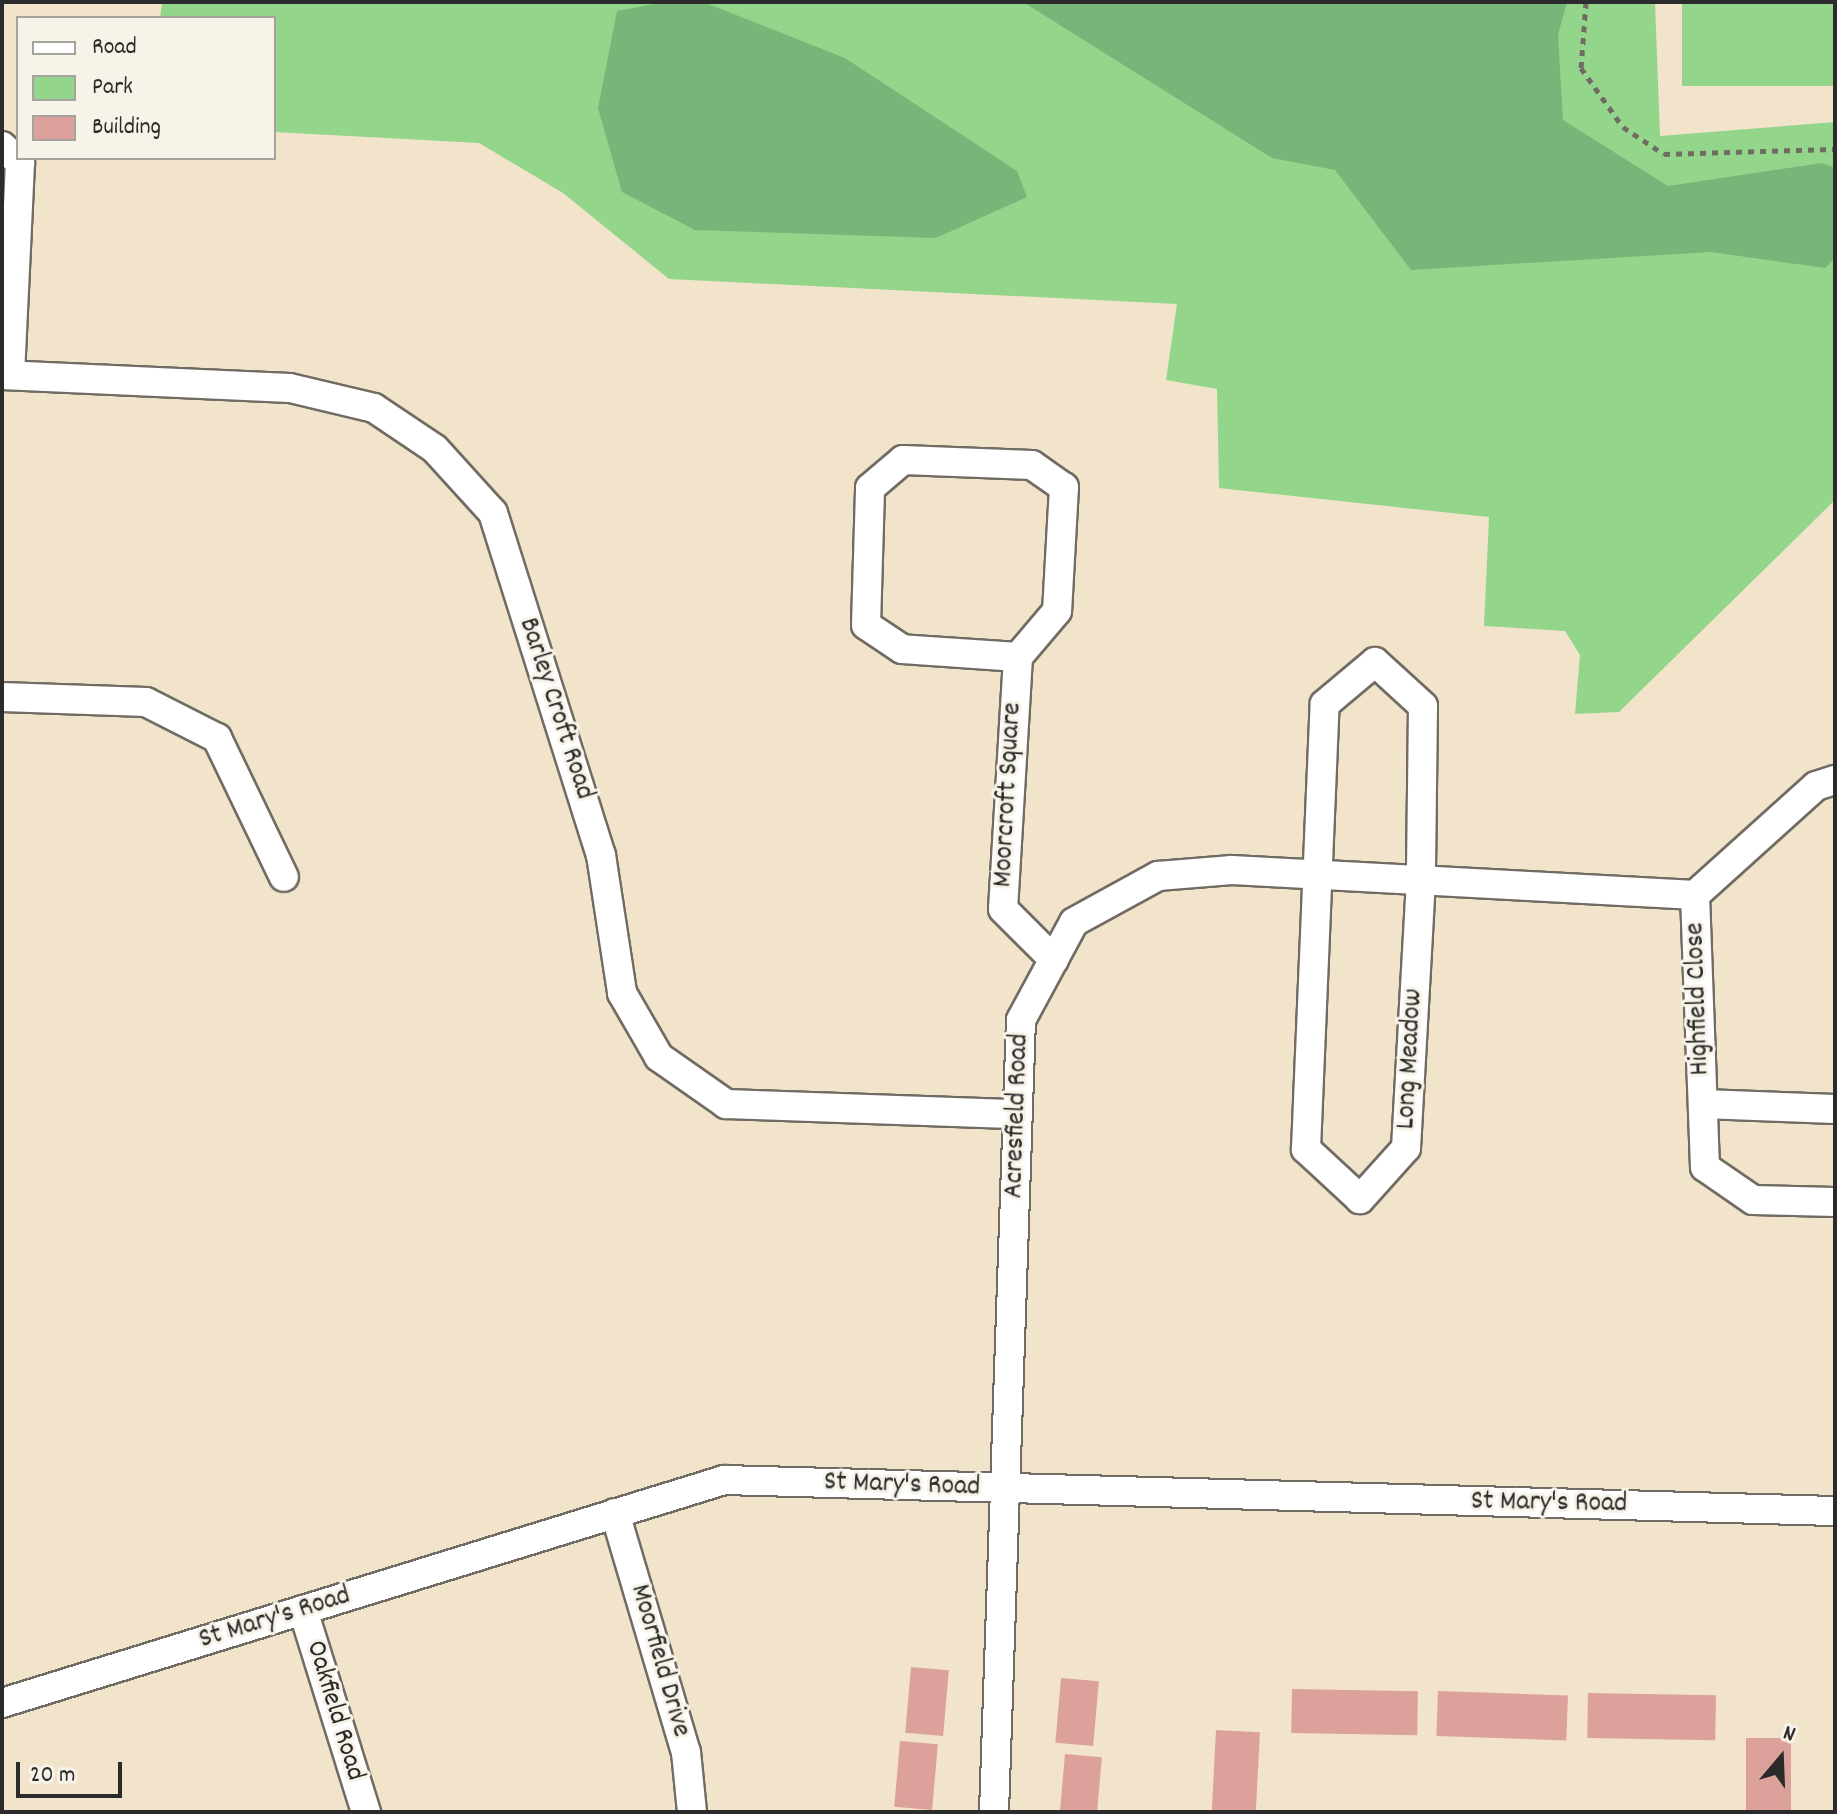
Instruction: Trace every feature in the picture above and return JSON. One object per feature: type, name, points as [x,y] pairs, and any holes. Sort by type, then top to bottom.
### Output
[{"type":"street","points":[[6,375],[20,163],[17,160]]},
{"type":"street","name":"Barley Croft Road","points":[[6,375],[290,388],[374,408],[435,449],[493,513],[601,855],[622,993],[659,1057],[726,1104],[1018,1114]]},
{"type":"street","points":[[903,460],[1032,465],[1064,487],[1057,611],[1018,657],[902,649],[866,625],[870,488],[903,460]]},
{"type":"street","name":"Moorcroft Square","points":[[1018,657],[1003,909],[1054,960]]},
{"type":"street","name":"Long Meadow","points":[[1375,662],[1423,706],[1421,880],[1406,1148],[1360,1199],[1306,1149],[1317,874],[1325,704],[1375,662]]},
{"type":"street","points":[[2,697],[146,702],[217,738],[284,877]]},
{"type":"street","points":[[1695,895],[1816,786],[1835,780]]},
{"type":"street","name":"Acresfield Road","points":[[994,1812],[1021,1020],[1074,922],[1158,876],[1232,870],[1695,895]]},
{"type":"street","name":"Highfield Close","points":[[1695,895],[1705,1167],[1753,1200],[1835,1202]]},
{"type":"street","name":"Highfield Close","points":[[1703,1104],[1835,1109]]},
{"type":"street","name":"St Mary's Road","points":[[2,1703],[724,1480],[1835,1511]]},
{"type":"street","name":"Moorfield Drive","points":[[615,1513],[686,1752],[692,1812]]},
{"type":"street","name":"Oakfield Road","points":[[303,1610],[366,1812]]},
{"type":"path","points":[[1586,2],[1581,68],[1623,127],[1664,154],[1835,149]]},
{"type":"green space","points":[[162,2],[1655,2],[1660,136],[1835,122],[1835,500],[1619,712],[1575,714],[1580,655],[1565,631],[1484,626],[1489,517],[1219,488],[1217,389],[1166,380],[1177,304],[669,279],[563,193],[479,143],[276,132],[276,16],[160,16]]},
{"type":"green space","points":[[665,2],[703,2],[845,58],[1017,171],[1027,197],[936,238],[695,230],[622,192],[598,108],[617,11]]},
{"type":"green space","points":[[1023,2],[1567,2],[1558,35],[1563,120],[1668,186],[1822,163],[1835,168],[1835,258],[1825,268],[1711,252],[1411,270],[1335,170],[1272,158]]},
{"type":"green space","points":[[1682,2],[1835,2],[1835,86],[1682,86]]},
{"type":"building","points":[[911,1667],[949,1670],[943,1736],[905,1733]]},
{"type":"building","points":[[1061,1678],[1099,1681],[1093,1746],[1055,1743]]},
{"type":"building","points":[[1292,1689],[1418,1691],[1417,1735],[1291,1733]]},
{"type":"building","points":[[1438,1691],[1568,1696],[1566,1741],[1436,1736]]},
{"type":"building","points":[[1588,1693],[1716,1695],[1715,1740],[1587,1738]]},
{"type":"building","points":[[1216,1730],[1260,1732],[1256,1812],[1212,1812]]},
{"type":"building","points":[[1746,1738],[1791,1738],[1791,1812],[1746,1812]]},
{"type":"building","points":[[900,1741],[938,1744],[932,1810],[894,1807]]},
{"type":"building","points":[[1065,1754],[1102,1757],[1097,1812],[1060,1812]]}]
